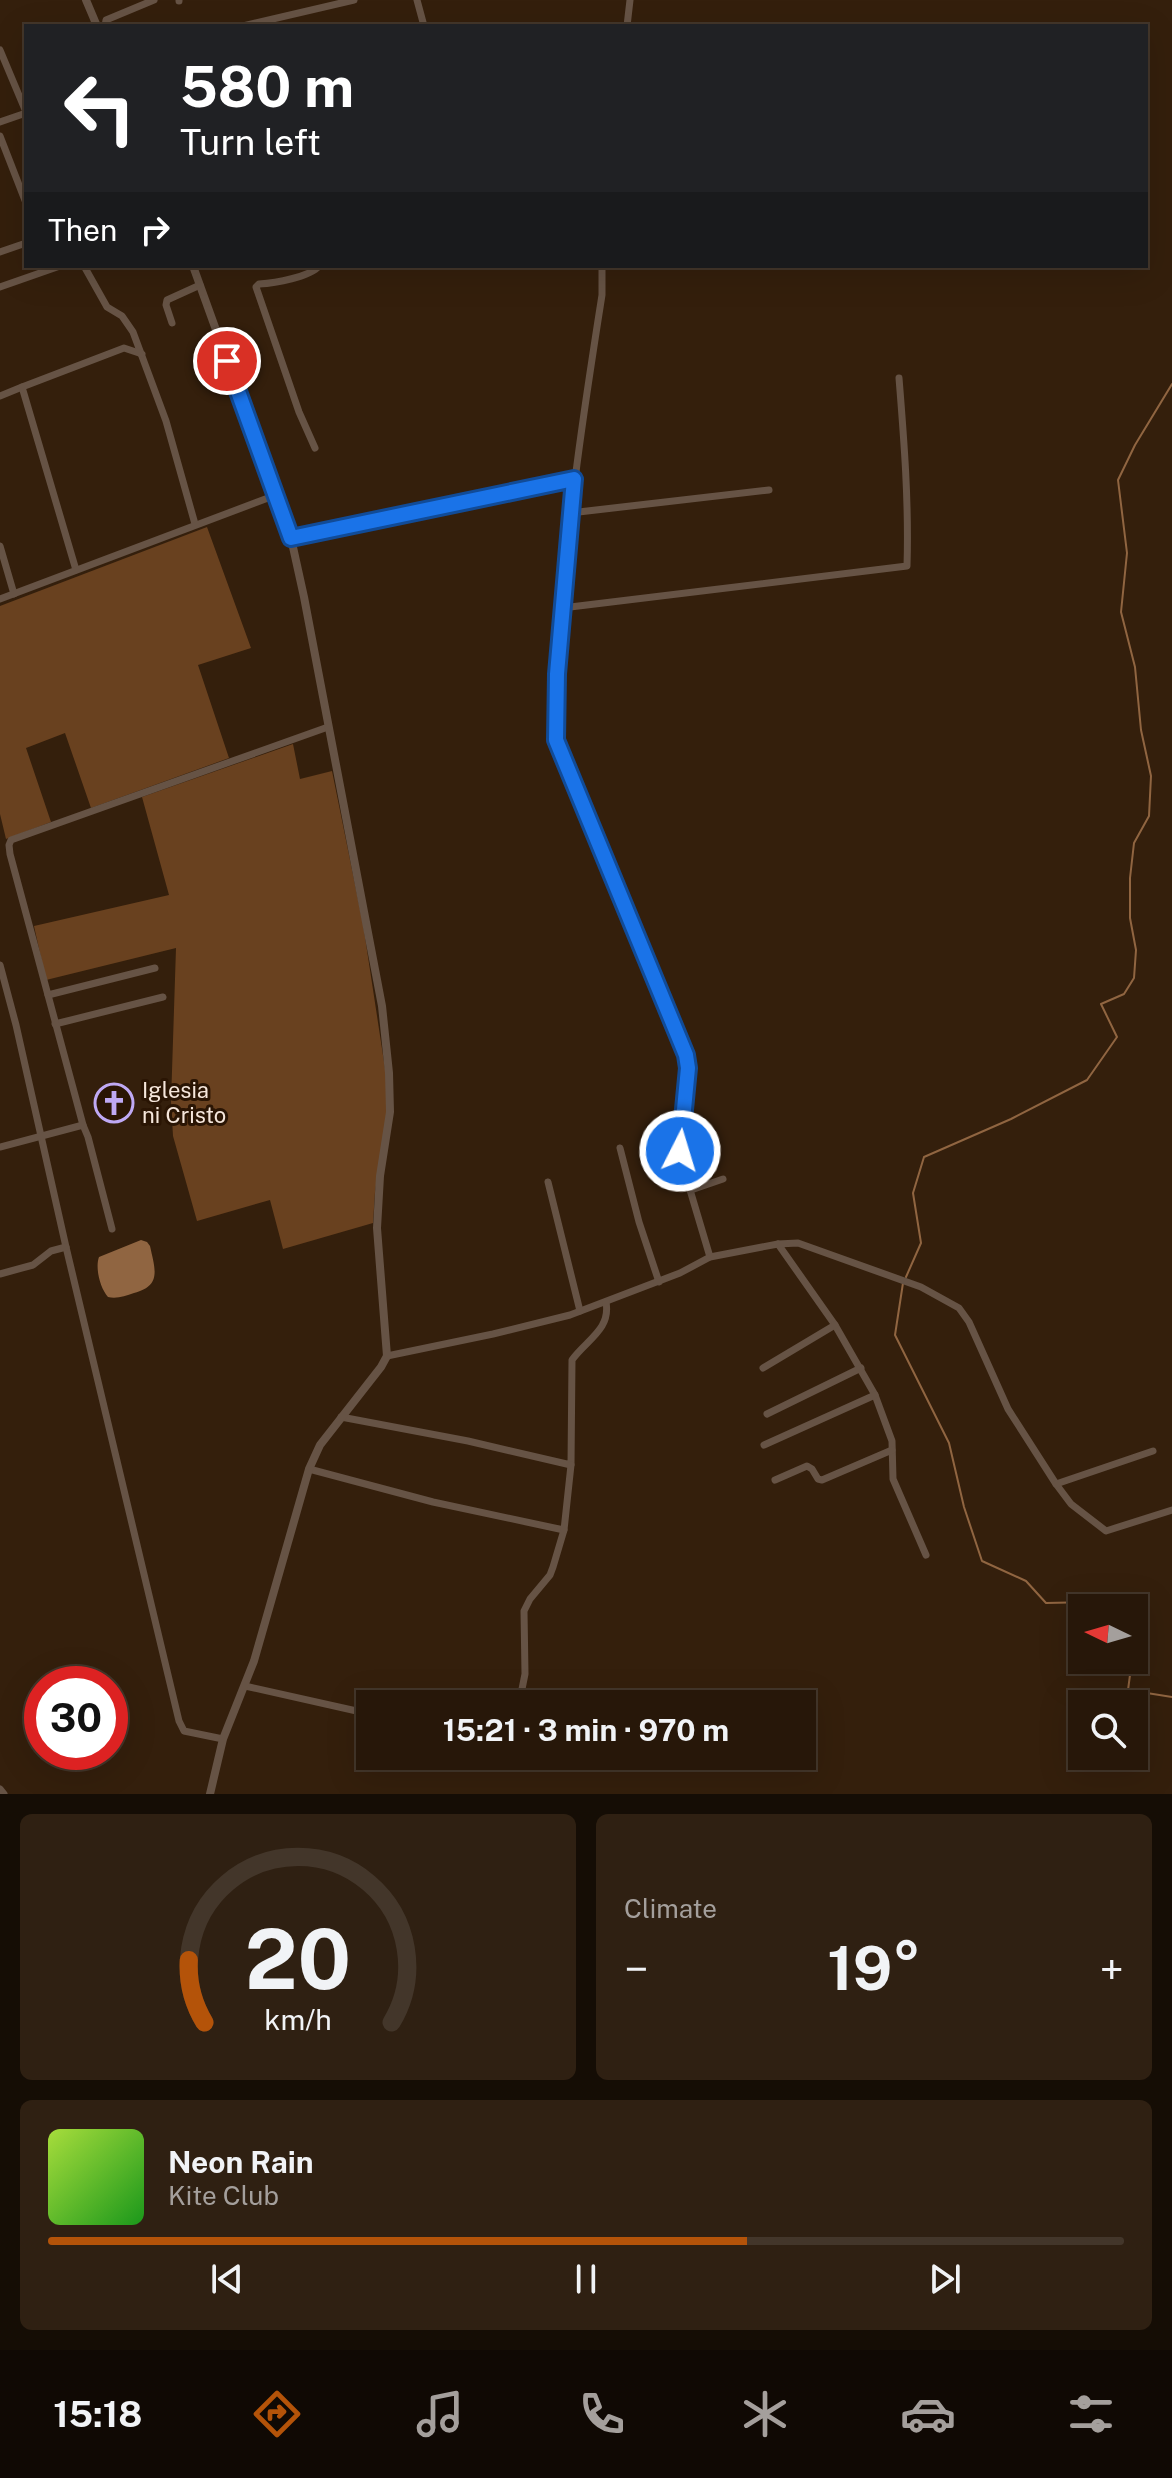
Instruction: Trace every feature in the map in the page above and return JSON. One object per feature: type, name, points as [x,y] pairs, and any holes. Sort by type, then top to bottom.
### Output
[{"type":"street","points":[[105,24],[106,20],[154,0]]},
{"type":"street","points":[[252,24],[354,0]]},
{"type":"street","points":[[417,0],[423,24]]},
{"type":"street","points":[[627,24],[630,0]]},
{"type":"street","points":[[90,1],[96,24]]},
{"type":"street","points":[[0,50],[24,107]]},
{"type":"street","points":[[0,122],[24,113]]},
{"type":"street","points":[[0,136],[24,198]]},
{"type":"street","points":[[0,252],[24,244]]},
{"type":"street","points":[[0,287],[54,268]]},
{"type":"street","points":[[85,268],[107,307],[126,321],[142,354],[166,421],[195,524]]},
{"type":"street","points":[[194,268],[291,538],[382,1006],[390,1083],[390,1112],[380,1176],[377,1228],[387,1356],[320,1445],[309,1469],[245,1686],[223,1739],[210,1794]]},
{"type":"street","points":[[315,448],[299,412],[256,287],[312,273],[317,268]]},
{"type":"street","points":[[602,268],[602,295],[570,513],[556,694],[556,740],[686,1055],[688,1068],[680,1151],[710,1257]]},
{"type":"street","points":[[172,323],[167,300],[200,285]]},
{"type":"street","points":[[0,396],[124,348],[142,354]]},
{"type":"street","points":[[562,608],[907,566],[908,515],[899,378]]},
{"type":"street","points":[[22,387],[76,570]]},
{"type":"street","points":[[291,538],[574,479]]},
{"type":"street","points":[[570,513],[769,490]]},
{"type":"street","points":[[0,599],[276,495]]},
{"type":"street","points":[[0,546],[14,594]]},
{"type":"street","points":[[112,1229],[10,854],[11,840],[328,727]]},
{"type":"street","points":[[0,965],[179,1721],[184,1731],[223,1739]]},
{"type":"street","points":[[48,995],[155,968]]},
{"type":"street","points":[[55,1024],[163,997]]},
{"type":"street","points":[[0,1147],[83,1125]]},
{"type":"street","points":[[620,1148],[639,1222],[659,1282]]},
{"type":"street","points":[[691,1190],[723,1179]]},
{"type":"street","points":[[548,1182],[580,1311]]},
{"type":"street","points":[[387,1356],[493,1334],[580,1311],[659,1282],[710,1257],[778,1244],[807,1245],[921,1287],[959,1308],[1008,1409],[1056,1484],[1071,1504],[1106,1531],[1172,1510]]},
{"type":"street","points":[[778,1244],[835,1325],[875,1395],[892,1441],[893,1479],[926,1555]]},
{"type":"street","points":[[0,1274],[33,1265],[51,1251],[66,1247]]},
{"type":"street","points":[[522,1690],[525,1674],[524,1611],[550,1575],[564,1530],[571,1465],[572,1360],[601,1330],[607,1317],[606,1302]]},
{"type":"street","points":[[763,1368],[835,1325]]},
{"type":"street","points":[[767,1414],[861,1368]]},
{"type":"street","points":[[764,1445],[875,1395]]},
{"type":"street","points":[[341,1417],[468,1441],[571,1465]]},
{"type":"street","points":[[775,1480],[810,1466],[822,1480],[892,1450]]},
{"type":"street","points":[[1056,1484],[1153,1451]]},
{"type":"street","points":[[309,1469],[433,1502],[564,1530]]},
{"type":"street","points":[[245,1686],[356,1711]]},
{"type":"street","points":[[0,1789],[4,1794]]},
{"type":"shaded area","points":[[207,527],[251,648],[198,665],[229,758],[91,808],[65,733],[26,748],[51,822],[6,839],[0,814],[0,606]]},
{"type":"shaded area","points":[[293,744],[300,779],[332,771],[363,924],[388,1103],[373,1223],[283,1249],[270,1200],[197,1221],[173,1136],[171,1102],[176,948],[46,980],[34,926],[169,895],[142,797]]},
{"type":"shaded area","points":[[141,1240],[150,1246],[155,1269],[153,1281],[143,1290],[121,1297],[108,1297],[99,1278],[99,1257]]},
{"type":"waterway","points":[[906,1277],[921,1243],[913,1193],[924,1157],[1011,1119],[1087,1080],[1117,1037],[1101,1004],[1124,994],[1134,978],[1136,950],[1130,918],[1130,878],[1134,843],[1149,816],[1151,776],[1141,730],[1135,667],[1121,612],[1127,553],[1118,480],[1172,384]]},
{"type":"waterway","points":[[903,1283],[895,1335],[949,1443],[964,1507],[982,1561],[1026,1581],[1046,1603],[1068,1603]]},
{"type":"waterway","points":[[1130,1674],[1128,1690],[1172,1697]]},
{"type":"place","name":"Iglesia ni Cristo","points":[[114,1103]]},
{"type":"route","points":[[227,361],[291,538],[574,479],[557,674],[556,740],[686,1055],[688,1068],[680,1151]]}]
